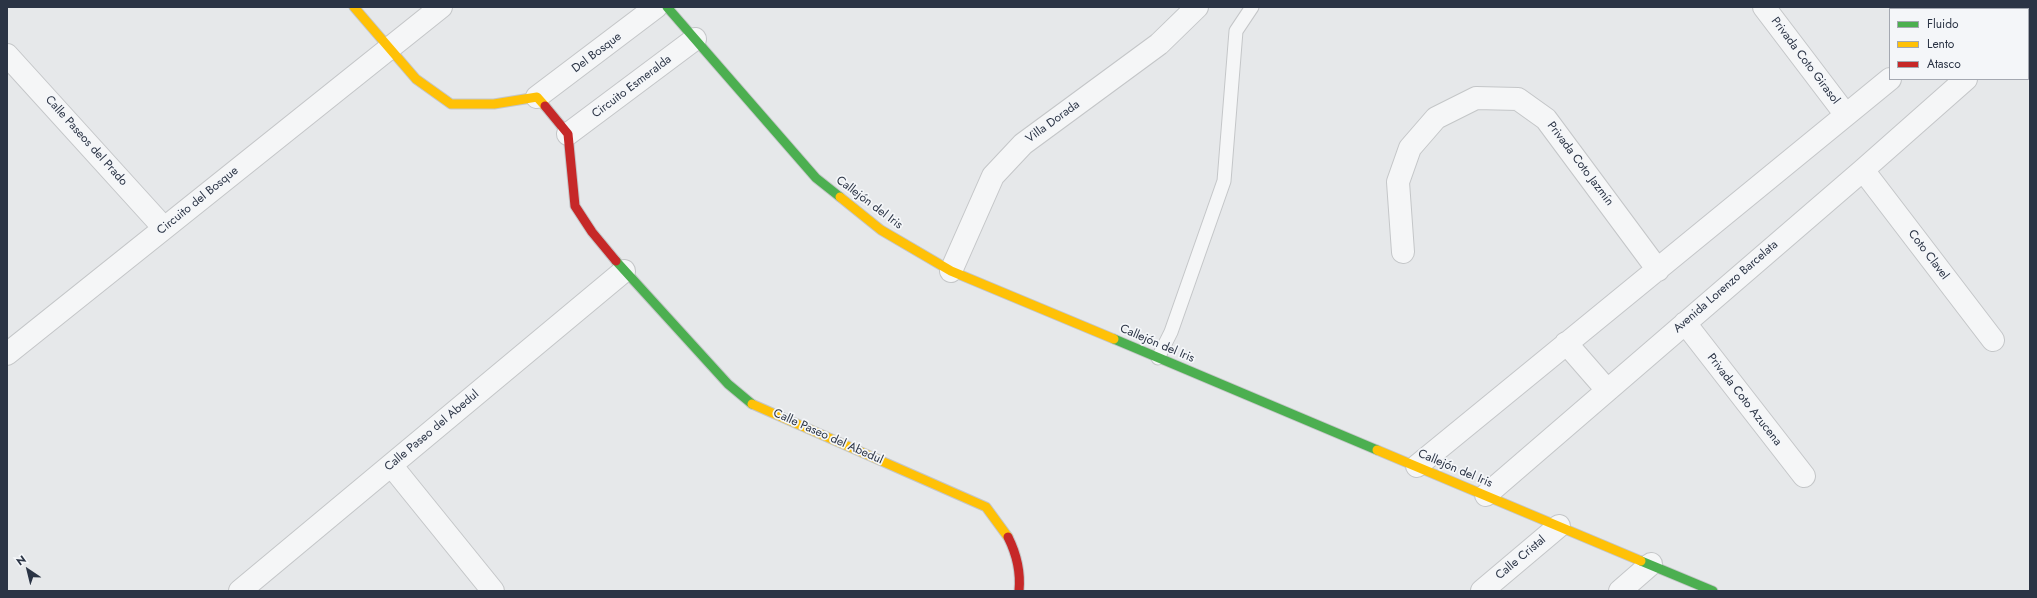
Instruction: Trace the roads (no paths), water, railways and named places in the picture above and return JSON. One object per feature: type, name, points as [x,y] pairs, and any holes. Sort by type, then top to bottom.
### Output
[{"type":"street","points":[[354,7],[416,79],[451,104],[488,105],[536,97],[568,134]]},
{"type":"street","name":"Circuito del Bosque","points":[[7,354],[441,7]]},
{"type":"street","name":"Del Bosque","points":[[536,97],[656,7]]},
{"type":"street","name":"Callejón del Iris","points":[[667,7],[816,178],[881,230],[950,270],[1652,564],[1713,591]]},
{"type":"street","name":"Villa Dorada","points":[[950,270],[993,176],[1023,144],[1159,44],[1197,7]]},
{"type":"street","name":"Privada Coto Girasol","points":[[1764,7],[1846,115]]},
{"type":"street","name":"Circuito Esmeralda","points":[[568,134],[695,39]]},
{"type":"street","name":"Calle Paseos del Prado","points":[[7,55],[164,228]]},
{"type":"street","points":[[1417,466],[1889,80]]},
{"type":"street","name":"Avenida Lorenzo Barcelata","points":[[1486,495],[1863,170],[1965,80]]},
{"type":"street","name":"Privada Coto Jazmín","points":[[1403,252],[1398,182],[1410,148],[1436,118],[1476,98],[1518,99],[1546,119],[1658,270]]},
{"type":"street","name":"Calle Paseo del Abedul","points":[[568,134],[575,206],[592,232],[624,271],[728,384],[751,403],[986,507],[1006,532],[1019,560],[1021,580],[1019,591]]},
{"type":"street","name":"Coto Clavel","points":[[1863,170],[1993,340]]},
{"type":"street","name":"Calle Paseo del Abedul","points":[[240,591],[624,271]]},
{"type":"street","name":"Privada Coto Azucena","points":[[1684,323],[1804,476]]},
{"type":"street","points":[[1566,344],[1607,390]]},
{"type":"street","points":[[391,465],[493,591]]},
{"type":"street","name":"Calle Cristal","points":[[1482,591],[1559,526]]},
{"type":"street","points":[[1620,591],[1652,564]]},
{"type":"lane","points":[[1158,358],[1171,332],[1224,181],[1236,31],[1252,7]]}]
